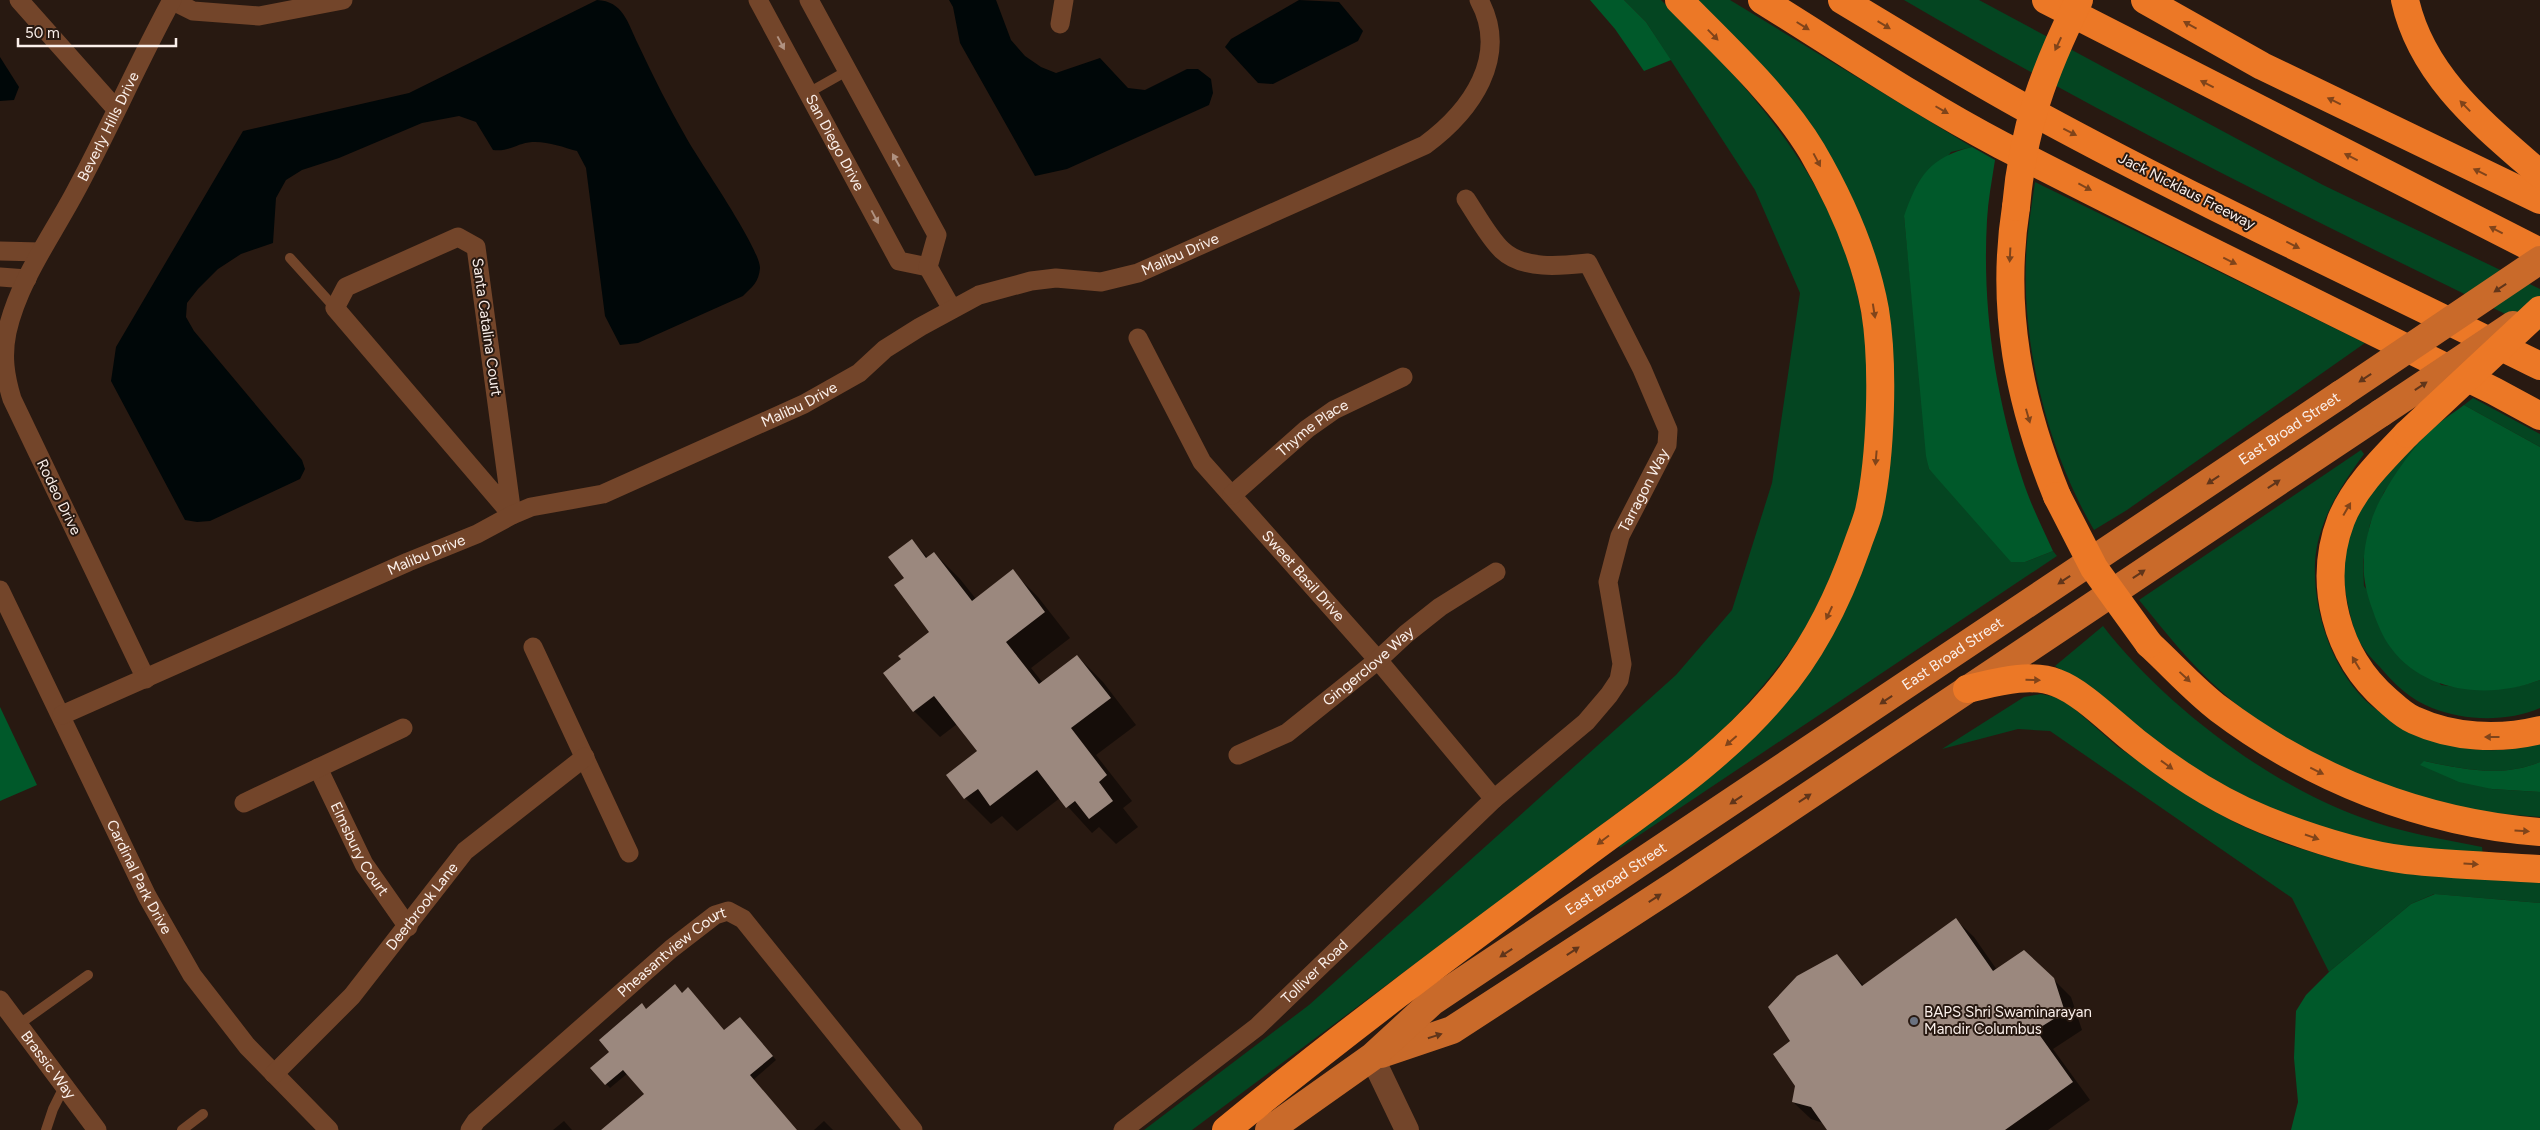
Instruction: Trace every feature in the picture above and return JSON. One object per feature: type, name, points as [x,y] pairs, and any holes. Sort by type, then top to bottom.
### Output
[{"type":"highway","points":[[1226,1130],[1326,1047],[1674,789],[1737,737],[1777,694],[1818,638],[1846,579],[1869,511],[1876,460],[1879,410],[1880,359],[1874,309],[1862,263],[1847,221],[1810,148],[1773,100],[1679,0]]},
{"type":"highway","points":[[1762,0],[1901,86],[2000,144],[2150,221],[2494,391],[2540,416]]},
{"type":"highway","name":"Jack Nicklaus Freeway","points":[[1842,0],[2041,116],[2346,272],[2474,332],[2540,366]]},
{"type":"highway","points":[[2046,0],[2540,252]]},
{"type":"highway","points":[[2079,0],[2052,56],[2028,125],[2019,166],[2016,207],[2011,235],[2010,306],[2020,379],[2040,454],[2056,496],[2094,568],[2149,644],[2218,708],[2298,762],[2347,786],[2399,804],[2450,818],[2510,830],[2540,832]]},
{"type":"highway","points":[[2405,0],[2409,18],[2420,44],[2439,75],[2469,111],[2540,174]]},
{"type":"highway","points":[[2148,2],[2271,70],[2540,200]]},
{"type":"highway","points":[[2540,308],[2408,434],[2360,488],[2341,520],[2332,554],[2330,590],[2339,629],[2355,664],[2379,693],[2413,720],[2446,730],[2485,737],[2516,736],[2540,730]]},
{"type":"highway","points":[[1967,689],[2002,681],[2035,680],[2057,682],[2075,693],[2192,784],[2265,820],[2334,845],[2407,860],[2540,869]]},
{"type":"main road","name":"East Broad Street","points":[[1269,1130],[1372,1057],[1433,1001],[2540,260]]},
{"type":"main road","name":"East Broad Street","points":[[1372,1057],[1452,1030],[1678,884],[2380,413],[2540,308]]},
{"type":"street","points":[[19,0],[116,109]]},
{"type":"street","points":[[171,0],[193,11],[259,16],[343,0]]},
{"type":"street","name":"Beverly Hills Drive","points":[[14,308],[40,252],[73,196],[171,0]]},
{"type":"street","name":"San Diego Drive","points":[[758,0],[899,262],[928,267]]},
{"type":"street","points":[[808,0],[937,235],[928,267],[952,309]]},
{"type":"street","points":[[1060,24],[1064,0]]},
{"type":"street","name":"Malibu Drive","points":[[62,715],[408,562],[477,534],[512,515],[531,508],[603,494],[804,404],[859,373],[885,349],[979,295],[1023,282],[1056,278],[1101,282],[1138,273],[1425,145],[1449,127],[1467,105],[1480,81],[1491,54],[1490,27],[1480,0]]},
{"type":"street","name":"Tarragon Way","points":[[1466,199],[1502,250],[1528,263],[1564,266],[1588,264],[1642,369],[1668,430],[1667,445],[1620,536],[1608,582],[1622,664],[1619,680],[1586,722],[1494,799]]},
{"type":"street","name":"Santa Catalina Court","points":[[335,308],[346,286],[458,237],[476,247],[512,515]]},
{"type":"street","points":[[0,252],[40,252]]},
{"type":"street","points":[[0,277],[27,280]]},
{"type":"street","name":"Rodeo Drive","points":[[14,308],[4,353],[6,381],[12,399],[146,679]]},
{"type":"street","points":[[335,308],[512,515]]},
{"type":"street","name":"Sweet Basil Drive","points":[[1138,338],[1202,462],[1378,660],[1494,799]]},
{"type":"street","name":"Thyme Place","points":[[1232,495],[1306,429],[1334,410],[1403,377]]},
{"type":"street","name":"Gingerclove Way","points":[[1238,755],[1287,734],[1440,607],[1496,572]]},
{"type":"street","name":"Cardinal Park Drive","points":[[0,590],[62,715],[147,896],[192,975],[247,1046],[329,1130]]},
{"type":"street","points":[[534,647],[629,853]]},
{"type":"street","points":[[244,803],[403,728]]},
{"type":"street","name":"Deerbrook Lane","points":[[274,1074],[352,996],[408,927],[465,851],[586,757]]},
{"type":"street","name":"Elmsbury Court","points":[[318,768],[364,864],[408,927]]},
{"type":"street","name":"Tolliver Road","points":[[1123,1130],[1257,1027],[1494,799]]},
{"type":"street","name":"Pheasantview Court","points":[[470,1130],[476,1121],[671,949],[715,915],[728,910],[743,919],[913,1130]]},
{"type":"street","name":"Brassic Way","points":[[0,1000],[97,1130]]},
{"type":"street","points":[[1372,1057],[1407,1130]]},
{"type":"lane","points":[[808,93],[847,71]]},
{"type":"lane","points":[[290,258],[335,308]]},
{"type":"lane","points":[[18,1025],[88,975]]},
{"type":"lane","points":[[46,1130],[53,1109],[64,1087]]},
{"type":"lane","points":[[182,1130],[204,1114]]},
{"type":"green space","points":[[1590,0],[1624,0],[1646,22],[1671,60],[1644,71],[1615,29]]},
{"type":"green space","points":[[1624,0],[1661,0],[1710,49],[1757,102],[1798,158],[1816,188],[1832,219],[1850,267],[1862,318],[1868,370],[1869,423],[1863,475],[1851,526],[1834,575],[1810,621],[1788,654],[1751,700],[1710,744],[1192,1130],[1144,1130],[1309,1005],[1676,675],[1732,610],[1772,483],[1800,293],[1755,190],[1646,22]]},
{"type":"green space","points":[[1692,0],[1730,0],[1972,147],[1951,152],[1904,216],[1929,469],[2025,562],[2053,551],[2057,556],[1620,848],[1617,841],[1739,746],[1880,511],[1863,229]]},
{"type":"green space","points":[[1904,0],[1979,0],[2323,185],[2540,289],[2540,331],[2219,172],[2060,88]]},
{"type":"green space","points":[[1972,147],[1995,160],[1988,212],[1987,285],[1992,350],[2004,415],[2032,506],[2053,551],[2025,562],[2011,562],[1929,469],[1926,456],[1904,216],[1915,190],[1928,170],[1946,156]]},
{"type":"green space","points":[[2035,182],[2365,343],[2127,510],[2094,530],[2062,464],[2040,391],[2032,353],[2027,316],[2026,278],[2027,242]]},
{"type":"green space","points":[[2473,398],[2540,434],[2540,447],[2464,405]]},
{"type":"green space","points":[[2464,405],[2540,447],[2540,680],[2521,686],[2480,690],[2460,688],[2440,683],[2422,675],[2405,663],[2385,640],[2366,589],[2364,578],[2365,548],[2370,525],[2379,502],[2401,466],[2426,435]]},
{"type":"green space","points":[[2426,435],[2384,492],[2370,524],[2363,562],[2364,586],[2441,685],[2491,689],[2516,687],[2540,680],[2540,708],[2514,716],[2486,718],[2458,715],[2424,705],[2396,685],[2370,657],[2358,639],[2350,612],[2344,580],[2344,557],[2348,535],[2362,504],[2380,480]]},
{"type":"green space","points":[[2361,450],[2364,454],[2339,492],[2325,519],[2320,533],[2315,563],[2315,582],[2322,622],[2337,660],[2347,678],[2373,707],[2396,722],[2422,735],[2450,745],[2480,750],[2511,749],[2540,742],[2540,762],[2511,770],[2468,769],[2424,761],[2492,789],[2540,792],[2540,817],[2479,811],[2410,795],[2343,769],[2311,753],[2250,715],[2223,693],[2189,660],[2139,600]]},
{"type":"green space","points":[[2103,626],[2156,684],[2187,712],[2254,762],[2289,784],[2360,817],[2390,827],[2482,847],[2483,856],[2376,843],[2324,830],[2202,776],[2055,666]]},
{"type":"green space","points":[[2041,694],[2056,697],[2069,704],[2118,747],[2205,806],[2238,824],[2280,842],[2334,859],[2394,872],[2540,880],[2540,903],[2434,894],[2411,904],[2329,972],[2292,898],[2050,731],[2018,729],[1942,749],[2024,697]]},
{"type":"green space","points":[[0,707],[37,785],[0,801]]},
{"type":"green space","points":[[2424,761],[2482,771],[2511,770],[2540,762],[2540,792],[2492,789],[2459,782],[2420,765]]},
{"type":"green space","points":[[2435,894],[2540,903],[2540,1130],[2291,1130],[2298,1102],[2294,1058],[2296,1011],[2306,995],[2329,972],[2411,904]]},
{"type":"shaded area","points":[[597,0],[613,4],[624,14],[655,80],[680,127],[750,243],[760,268],[754,284],[743,296],[638,343],[620,345],[605,316],[586,168],[577,151],[543,142],[527,143],[504,150],[493,150],[476,122],[459,116],[422,123],[339,158],[302,170],[286,180],[276,198],[273,243],[241,254],[218,269],[187,303],[186,317],[194,331],[302,460],[305,469],[300,479],[210,521],[197,522],[185,520],[111,381],[116,347],[243,131],[409,93]]},
{"type":"shaded area","points":[[949,0],[996,0],[1011,40],[1025,56],[1041,67],[1056,73],[1100,58],[1128,88],[1145,90],[1187,69],[1198,69],[1211,79],[1213,93],[1209,105],[1067,169],[1035,176],[960,43],[953,7]]},
{"type":"shaded area","points":[[1299,0],[1339,2],[1363,31],[1358,41],[1273,84],[1258,83],[1225,47],[1231,39]]},
{"type":"shaded area","points":[[0,57],[19,87],[14,100],[0,101]]},
{"type":"building","points":[[912,539],[926,558],[934,552],[972,601],[1013,569],[1045,612],[1006,642],[1039,684],[1077,655],[1111,698],[1071,728],[1107,775],[1099,782],[1113,801],[1089,819],[1075,801],[1066,808],[1037,770],[990,806],[978,789],[964,799],[946,775],[977,751],[934,696],[913,712],[883,673],[901,659],[898,656],[929,632],[894,585],[904,578],[888,557]]},
{"type":"building","name":"BAPS Shri Swaminarayan Mandir Columbus","points":[[1956,918],[1993,971],[2024,950],[2054,978],[2065,1012],[2036,1030],[2073,1082],[2005,1130],[1827,1130],[1811,1107],[1792,1102],[1795,1086],[1773,1054],[1790,1041],[1768,1007],[1797,976],[1837,954],[1862,986]]},
{"type":"building","points":[[675,984],[682,993],[688,987],[724,1030],[740,1017],[773,1056],[750,1075],[797,1130],[601,1130],[644,1094],[623,1070],[605,1085],[590,1068],[609,1052],[599,1040],[642,1003],[646,1009]]},
{"type":"place","name":"BAPS Shri Swaminarayan Mandir Columbus","points":[[1914,1021]]}]
